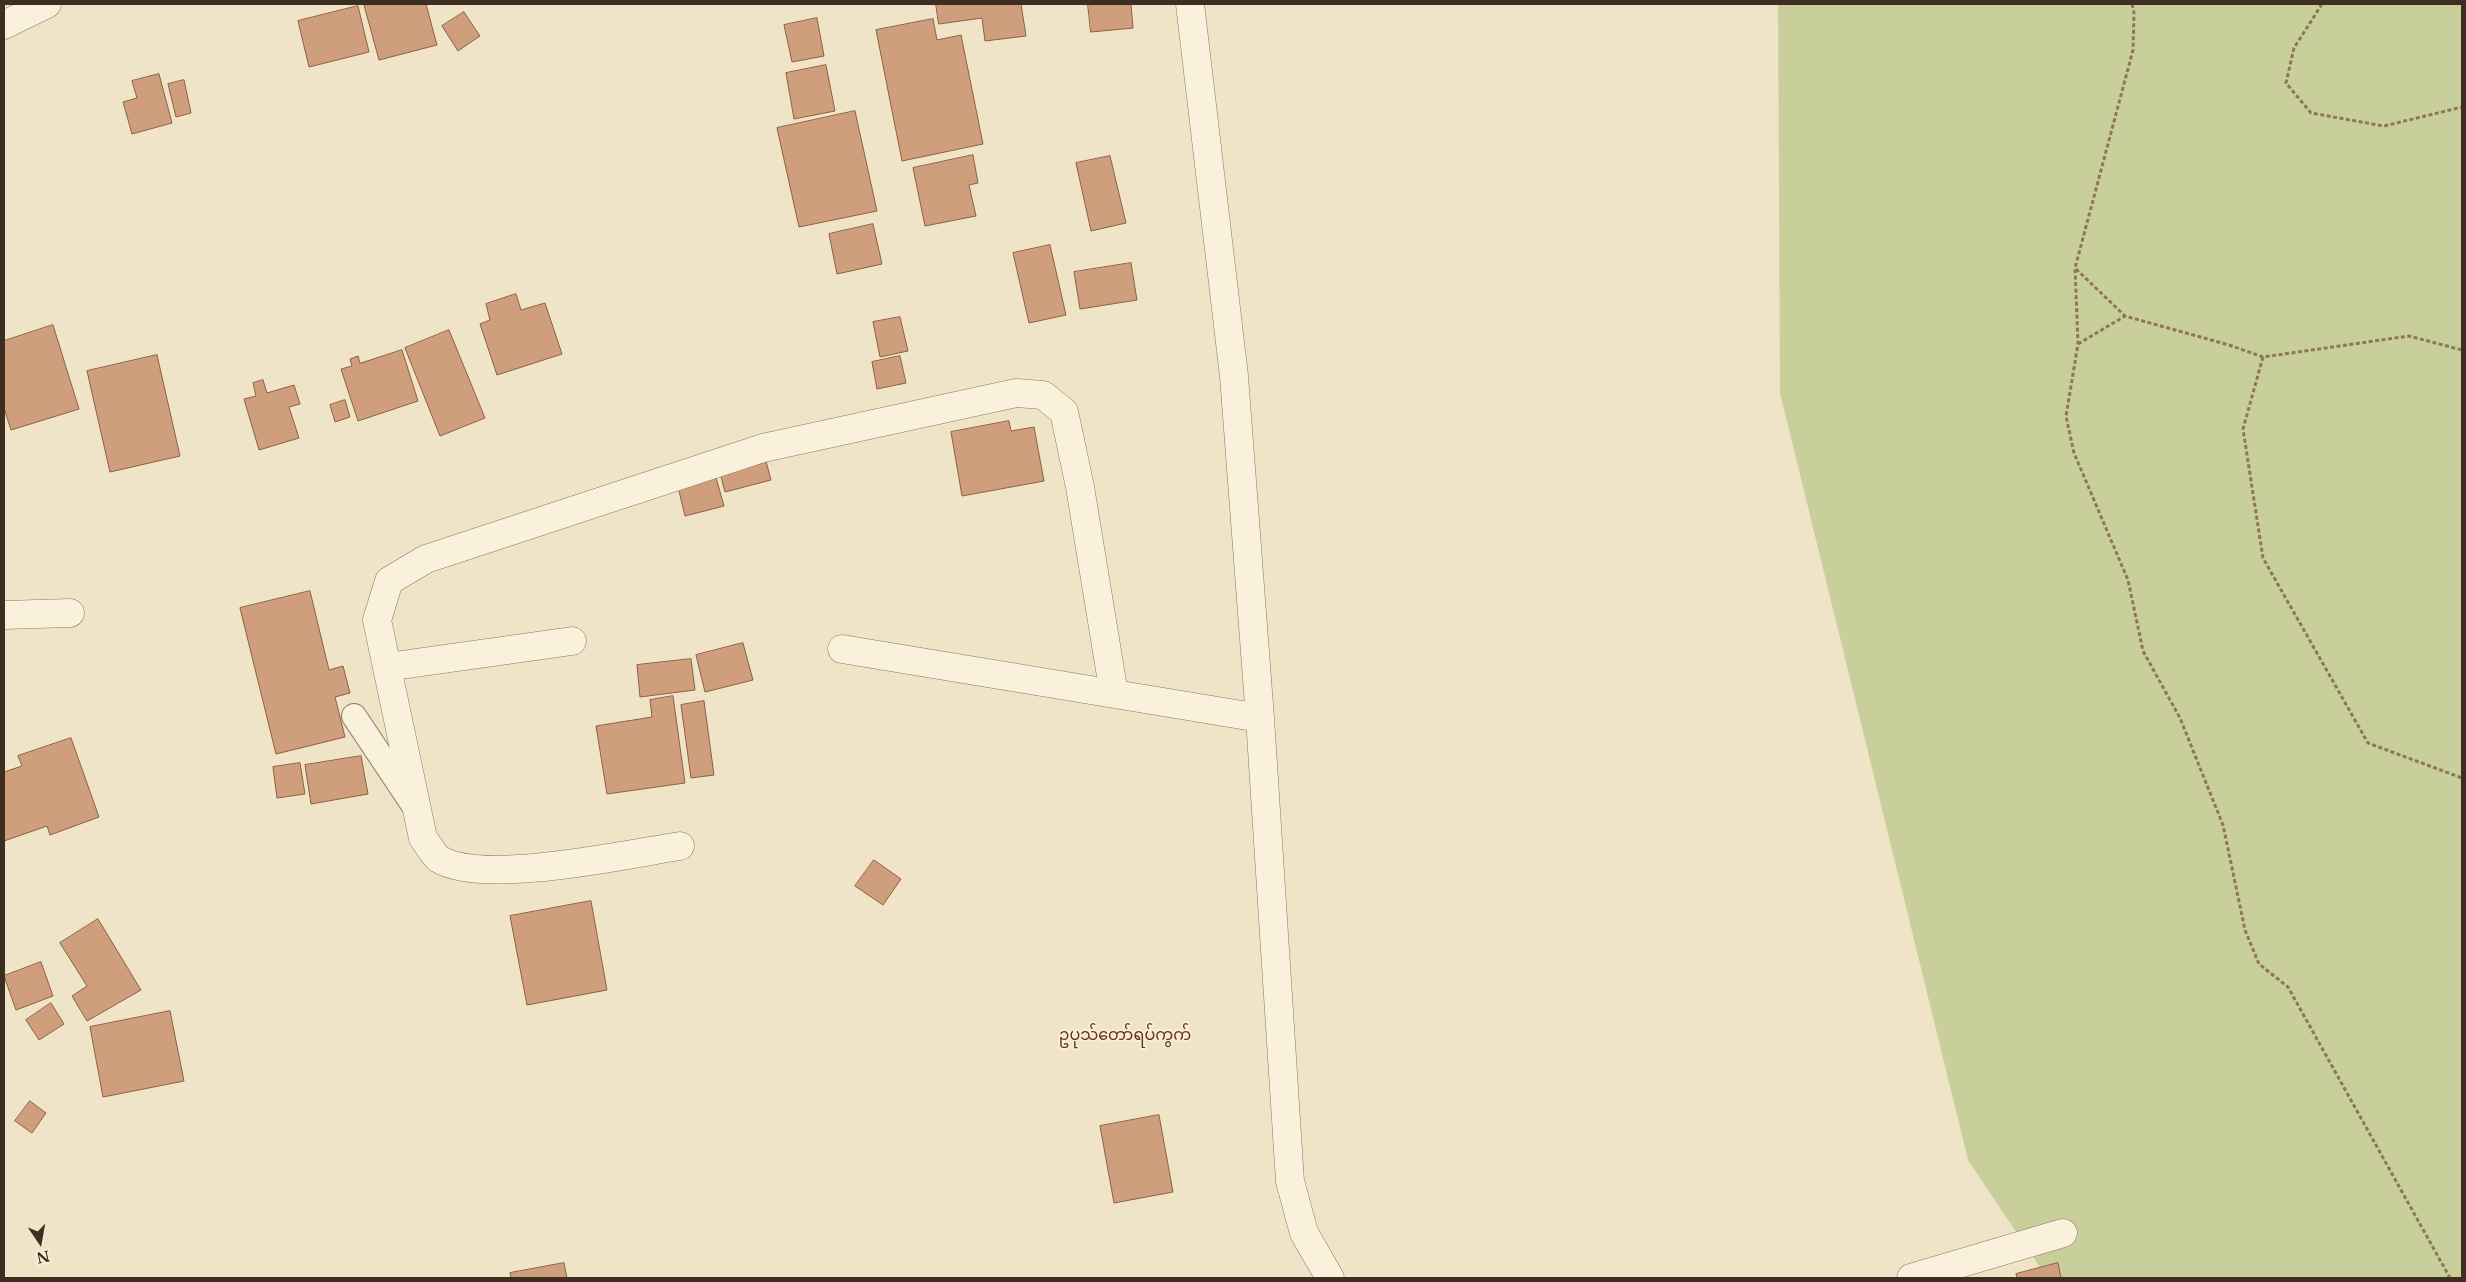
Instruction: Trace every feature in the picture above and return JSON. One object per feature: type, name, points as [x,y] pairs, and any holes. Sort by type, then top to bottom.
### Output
[{"type":"street","points":[[4,25],[46,4]]},
{"type":"street","points":[[1190,4],[1234,376],[1260,718],[1290,1181],[1304,1233],[1330,1278]]},
{"type":"street","points":[[680,846],[545,867],[470,870],[438,859],[423,838],[377,620],[389,581],[426,559],[763,448],[1016,393],[1043,395],[1064,412],[1080,487],[1114,694]]},
{"type":"street","points":[[4,616],[70,613]]},
{"type":"street","points":[[387,668],[572,641]]},
{"type":"street","points":[[842,648],[1260,718]]},
{"type":"street","points":[[1911,1278],[2064,1233]]},
{"type":"lane","points":[[354,716],[418,811]]},
{"type":"path","points":[[2132,4],[2133,50],[2075,268],[2078,344],[2066,416],[2074,452],[2128,580],[2143,651],[2180,718],[2223,826],[2245,930],[2259,964],[2288,987],[2450,1278]]},
{"type":"path","points":[[2322,4],[2294,48],[2286,83],[2311,113],[2384,126],[2462,107]]},
{"type":"path","points":[[2075,268],[2125,316],[2229,345],[2263,358],[2409,336],[2462,350]]},
{"type":"path","points":[[2078,344],[2125,316]]},
{"type":"path","points":[[2263,358],[2243,429],[2263,558],[2368,743],[2462,778]]},
{"type":"green space","points":[[1778,4],[2462,4],[2462,1278],[2047,1278],[1968,1160],[1780,393]]},
{"type":"building","points":[[426,4],[437,45],[379,60],[364,5]]},
{"type":"building","points":[[936,4],[1021,4],[1026,36],[985,41],[982,18],[939,24]]},
{"type":"building","points":[[1088,4],[1131,4],[1133,28],[1091,32]]},
{"type":"building","points":[[358,6],[369,52],[309,67],[298,21]]},
{"type":"building","points":[[464,12],[480,36],[458,51],[442,26]]},
{"type":"building","points":[[817,18],[824,56],[792,62],[784,25]]},
{"type":"building","points":[[933,19],[937,40],[961,35],[983,144],[902,161],[876,30]]},
{"type":"building","points":[[826,65],[835,111],[794,119],[786,73]]},
{"type":"building","points":[[159,74],[172,123],[132,134],[123,102],[137,98],[132,81]]},
{"type":"building","points":[[184,80],[191,113],[176,117],[168,84]]},
{"type":"building","points":[[855,111],[877,211],[799,227],[777,128]]},
{"type":"building","points":[[973,155],[978,183],[969,185],[976,216],[925,226],[913,168]]},
{"type":"building","points":[[1110,156],[1126,223],[1091,231],[1076,163]]},
{"type":"building","points":[[873,224],[882,264],[837,274],[829,234]]},
{"type":"building","points":[[1050,245],[1066,315],[1029,323],[1013,253]]},
{"type":"building","points":[[1131,263],[1137,300],[1080,309],[1074,272]]},
{"type":"building","points":[[516,294],[521,310],[545,303],[562,354],[497,375],[480,324],[490,320],[486,304]]},
{"type":"building","points":[[900,317],[908,351],[880,357],[873,322]]},
{"type":"building","points":[[53,325],[79,409],[11,430],[4,408],[4,341]]},
{"type":"building","points":[[449,330],[485,418],[440,436],[405,348]]},
{"type":"building","points":[[402,350],[418,401],[358,421],[341,369],[352,366],[350,359],[358,356],[360,363]]},
{"type":"building","points":[[157,355],[180,456],[110,472],[87,371]]},
{"type":"building","points":[[900,356],[906,383],[877,389],[872,362]]},
{"type":"building","points":[[263,380],[267,393],[294,385],[300,404],[289,407],[299,438],[259,450],[244,399],[256,396],[253,383]]},
{"type":"building","points":[[345,400],[350,417],[335,422],[330,405]]},
{"type":"building","points":[[1009,421],[1011,431],[1034,427],[1044,481],[962,496],[951,432]]},
{"type":"building","points":[[766,461],[771,480],[725,492],[720,473]]},
{"type":"building","points":[[715,474],[724,506],[685,516],[677,483]]},
{"type":"building","points":[[310,591],[329,670],[343,666],[350,693],[335,697],[345,737],[276,754],[240,608]]},
{"type":"building","points":[[743,643],[753,680],[705,692],[696,655]]},
{"type":"building","points":[[691,659],[695,690],[640,697],[637,665]]},
{"type":"building","points":[[673,696],[685,783],[607,794],[596,726],[652,717],[650,700]]},
{"type":"building","points":[[704,701],[714,775],[691,778],[681,705]]},
{"type":"building","points":[[71,738],[99,817],[50,835],[47,826],[4,841],[4,772],[22,766],[18,756]]},
{"type":"building","points":[[361,756],[368,794],[311,804],[305,765]]},
{"type":"building","points":[[300,763],[305,794],[277,798],[273,767]]},
{"type":"building","points":[[874,860],[901,879],[883,905],[855,886]]},
{"type":"building","points":[[591,901],[607,990],[527,1005],[510,916]]},
{"type":"building","points":[[98,919],[141,990],[87,1021],[72,996],[87,986],[60,943]]},
{"type":"building","points":[[41,962],[53,996],[16,1010],[4,976]]},
{"type":"building","points":[[51,1003],[64,1024],[39,1040],[26,1020]]},
{"type":"building","points":[[170,1011],[184,1081],[103,1097],[90,1027]]},
{"type":"building","points":[[30,1101],[46,1113],[32,1133],[15,1121]]},
{"type":"building","points":[[1159,1115],[1173,1192],[1114,1203],[1100,1126]]},
{"type":"building","points":[[564,1263],[567,1278],[511,1278],[510,1273]]},
{"type":"building","points":[[2058,1263],[2061,1278],[2017,1278],[2016,1274]]},
{"type":"district","name":"ဥပုသ်တော်ရပ်ကွက်","points":[[1125,1035]]}]
